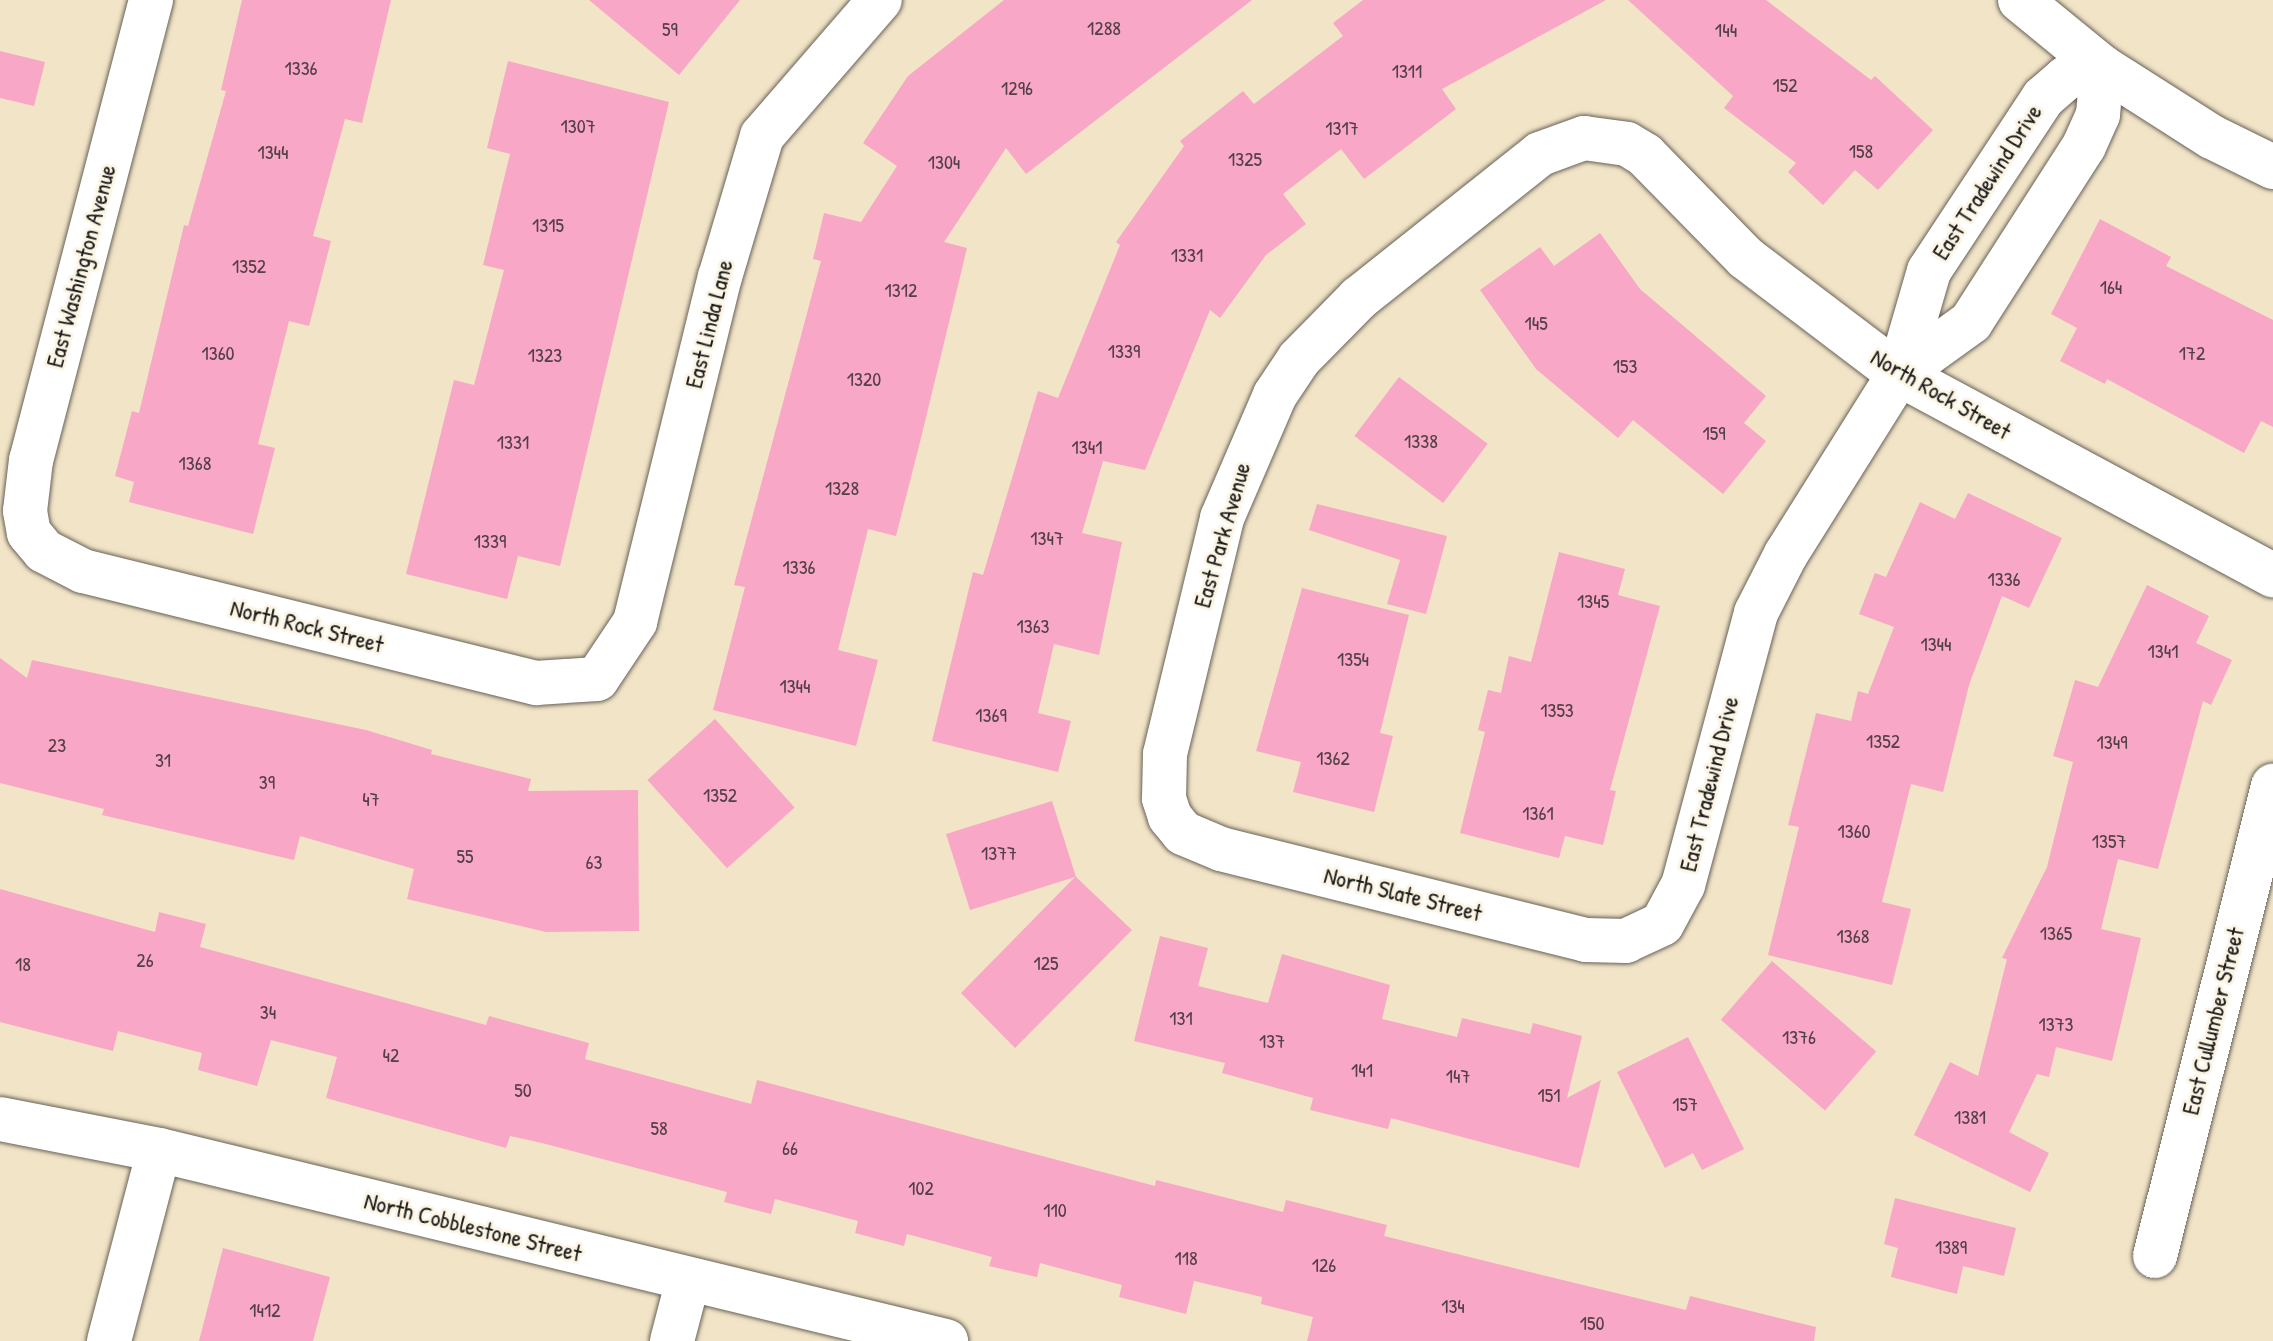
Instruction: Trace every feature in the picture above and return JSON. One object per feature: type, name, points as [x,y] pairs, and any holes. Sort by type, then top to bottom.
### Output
[{"type":"street","name":"East Washington Avenue","points":[[29,533],[25,511],[31,460],[151,0]]},
{"type":"street","name":"East Linda Lane","points":[[597,679],[635,622],[720,277],[762,136],[880,0]]},
{"type":"street","points":[[2020,0],[2102,67],[2212,137],[2273,167]]},
{"type":"street","name":"East Tradewind Drive","points":[[1647,935],[1662,924],[1683,885],[1756,613],[1786,554],[1899,374],[1929,271],[1977,191],[2043,98],[2066,78],[2102,67],[2098,115],[2084,146],[1971,322],[1899,374]]},
{"type":"street","name":"East Park Avenue","points":[[1170,817],[1164,798],[1165,754],[1222,518],[1275,395],[1299,359],[1359,298],[1540,154],[1584,138],[1605,138]]},
{"type":"street","name":"North Rock Street","points":[[1605,138],[1645,155],[1746,258],[1899,374],[2273,575]]},
{"type":"street","name":"North Rock Street","points":[[29,533],[53,557],[83,571],[536,683],[597,679]]},
{"type":"street","name":"East Cullumber Street","points":[[2155,1256],[2273,786]]},
{"type":"street","name":"North Slate Street","points":[[1170,817],[1183,833],[1221,849],[1586,940],[1626,941],[1647,935]]},
{"type":"street","name":"North Cobblestone Street","points":[[0,1119],[159,1150],[946,1341]]},
{"type":"street","points":[[109,1341],[159,1150]]},
{"type":"street","points":[[672,1341],[688,1280]]},
{"type":"building","points":[[242,0],[391,0],[362,123],[345,119],[313,236],[331,241],[309,326],[289,321],[258,444],[275,448],[253,534],[129,502],[134,482],[115,476],[132,411],[139,413],[184,225],[188,226],[226,91],[221,90]]},
{"type":"building","points":[[589,0],[740,0],[679,75]]},
{"type":"building","points":[[1004,0],[1252,0],[1026,174],[1006,148],[944,242],[967,248],[896,536],[868,529],[838,650],[878,660],[856,746],[713,710],[745,587],[734,585],[821,261],[813,259],[824,213],[861,222],[897,166],[863,143],[908,76]]},
{"type":"building","points":[[1363,0],[1606,0],[1442,89],[1456,109],[1364,179],[1341,149],[1283,194],[1306,224],[1266,255],[1220,318],[1210,310],[1145,470],[1103,461],[1082,533],[1122,542],[1099,655],[1054,644],[1038,713],[1071,721],[1058,772],[932,741],[973,572],[983,575],[1038,391],[1058,398],[1120,245],[1116,242],[1184,146],[1180,141],[1243,91],[1254,104],[1343,36],[1333,23]]},
{"type":"building","points":[[1628,0],[1766,0],[1871,80],[1875,76],[1933,130],[1878,190],[1855,170],[1823,205],[1788,172],[1796,163],[1724,108],[1733,96]]},
{"type":"building","points":[[0,51],[45,62],[34,106],[0,98]]},
{"type":"building","points":[[508,61],[669,102],[560,566],[518,556],[507,599],[406,574],[454,380],[474,385],[504,270],[483,265],[510,154],[487,148]]},
{"type":"building","points":[[2100,219],[2171,257],[2166,266],[2273,320],[2273,427],[2261,421],[2244,453],[2107,379],[2105,384],[2060,361],[2077,328],[2051,314]]},
{"type":"building","points":[[1600,233],[1640,289],[1766,396],[1744,423],[1766,441],[1723,494],[1633,420],[1618,438],[1536,369],[1480,290],[1540,247],[1554,266]]},
{"type":"building","points":[[1399,377],[1488,444],[1443,503],[1354,436]]},
{"type":"building","points":[[1968,493],[2062,538],[2029,608],[2002,596],[1969,685],[1943,792],[1911,784],[1882,902],[1911,909],[1892,985],[1768,955],[1799,827],[1788,825],[1816,713],[1851,721],[1858,691],[1868,694],[1894,627],[1859,614],[1875,573],[1886,577],[1920,502],[1955,519]]},
{"type":"building","points":[[1317,504],[1447,536],[1426,614],[1387,604],[1400,560],[1309,530]]},
{"type":"building","points":[[1559,552],[1625,569],[1618,595],[1660,606],[1610,790],[1616,791],[1603,845],[1565,836],[1559,858],[1460,833],[1485,732],[1478,730],[1488,690],[1501,693],[1509,656],[1531,662]]},
{"type":"building","points":[[2147,585],[2209,616],[2196,643],[2232,660],[2211,705],[2203,701],[2158,869],[2118,859],[2101,929],[2141,938],[2112,1061],[2056,1047],[2049,1077],[2037,1074],[2009,1132],[2049,1153],[2030,1192],[1914,1135],[1950,1062],[1978,1076],[2007,959],[2002,958],[2047,867],[2073,762],[2053,756],[2075,680],[2098,687]]},
{"type":"building","points":[[1302,588],[1409,615],[1380,733],[1393,736],[1374,812],[1293,792],[1301,762],[1256,751]]},
{"type":"building","points":[[0,658],[27,678],[32,660],[366,730],[432,750],[431,754],[531,779],[528,791],[638,790],[639,931],[546,932],[407,899],[414,869],[300,836],[294,860],[102,815],[104,809],[0,783]]},
{"type":"building","points":[[715,719],[795,807],[727,868],[647,780]]},
{"type":"building","points":[[1052,801],[1076,877],[1132,930],[1015,1048],[961,993],[1075,877],[970,910],[946,834]]},
{"type":"building","points":[[0,889],[155,932],[159,912],[206,924],[200,947],[486,1025],[489,1016],[589,1043],[585,1059],[751,1104],[757,1080],[1155,1186],[1156,1180],[1283,1212],[1286,1200],[1387,1225],[1384,1236],[1686,1310],[1690,1296],[1816,1327],[1814,1341],[1307,1341],[1313,1317],[1261,1304],[1262,1297],[1194,1281],[1186,1314],[1119,1297],[1122,1285],[1040,1263],[1037,1277],[989,1266],[992,1257],[907,1234],[904,1246],[855,1233],[858,1221],[775,1199],[771,1214],[724,1202],[727,1192],[542,1143],[510,1136],[506,1148],[326,1098],[337,1057],[271,1040],[257,1086],[198,1070],[202,1053],[118,1031],[113,1051],[0,1022]]},
{"type":"building","points":[[1160,936],[1208,948],[1198,986],[1268,1003],[1282,954],[1390,985],[1382,1019],[1457,1037],[1462,1018],[1530,1034],[1533,1023],[1582,1036],[1567,1098],[1601,1080],[1579,1168],[1391,1118],[1388,1129],[1310,1110],[1313,1098],[1222,1073],[1225,1063],[1134,1041]]},
{"type":"building","points":[[1772,961],[1876,1052],[1825,1110],[1721,1020]]},
{"type":"building","points":[[1688,1037],[1744,1149],[1702,1170],[1693,1153],[1665,1168],[1617,1072]]},
{"type":"building","points":[[1895,1198],[2016,1228],[2004,1276],[1963,1266],[1957,1294],[1891,1277],[1898,1248],[1884,1244]]},
{"type":"building","points":[[223,1248],[330,1277],[313,1341],[199,1341]]}]
